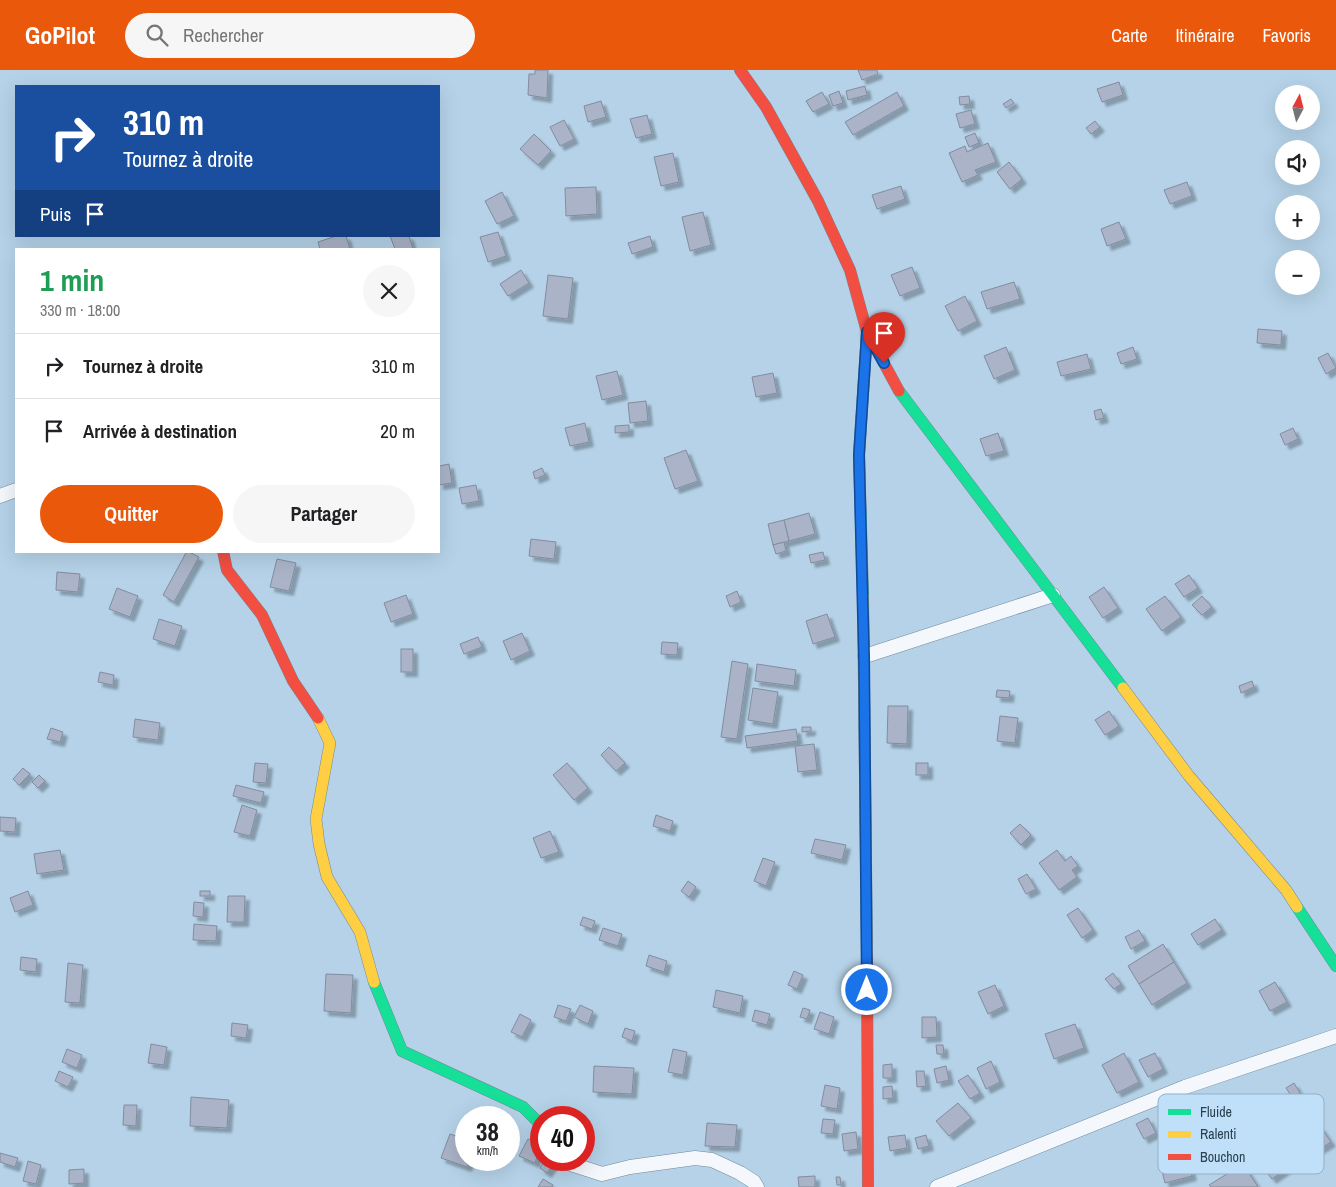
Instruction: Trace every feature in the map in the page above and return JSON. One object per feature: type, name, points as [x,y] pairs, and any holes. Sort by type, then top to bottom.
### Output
[{"type":"street","points":[[740,70],[766,107],[818,201],[850,270],[867,332],[901,395],[1189,776],[1286,890],[1336,966]]},
{"type":"street","points":[[867,332],[859,455],[864,656],[868,1187]]},
{"type":"street","points":[[0,496],[15,490]]},
{"type":"street","points":[[223,553],[223,563],[230,576],[262,613],[292,679],[326,732],[330,743],[316,819],[318,844],[327,877],[360,932],[377,991],[402,1051],[523,1107],[530,1114]]},
{"type":"street","points":[[864,656],[1053,595]]},
{"type":"street","points":[[1168,1094],[1336,1036]]},
{"type":"street","points":[[937,1187],[1158,1098]]},
{"type":"street","points":[[593,1171],[602,1174],[630,1167],[696,1158],[712,1160],[740,1173],[754,1182],[757,1187]]},
{"type":"building","points":[[535,70],[548,70],[547,98],[528,95],[529,74],[535,74]]},
{"type":"building","points":[[858,70],[877,70],[878,74],[862,80]]},
{"type":"building","points":[[1119,82],[1123,95],[1102,102],[1097,89]]},
{"type":"building","points":[[865,86],[867,95],[848,100],[846,91]]},
{"type":"building","points":[[839,91],[843,103],[833,106],[829,95]]},
{"type":"building","points":[[822,92],[829,104],[813,112],[806,101]]},
{"type":"building","points":[[897,92],[904,106],[853,135],[845,122]]},
{"type":"building","points":[[969,96],[970,104],[960,105],[959,97]]},
{"type":"building","points":[[1011,99],[1014,103],[1006,108],[1003,104]]},
{"type":"building","points":[[601,101],[606,117],[588,122],[584,106]]},
{"type":"building","points":[[971,110],[975,124],[960,128],[956,114]]},
{"type":"building","points":[[647,115],[652,134],[636,138],[630,119]]},
{"type":"building","points":[[564,120],[574,139],[560,146],[550,127]]},
{"type":"building","points":[[1095,121],[1100,127],[1091,134],[1086,128]]},
{"type":"building","points":[[975,133],[979,143],[969,147],[965,137]]},
{"type":"building","points":[[534,134],[551,151],[538,165],[520,149]]},
{"type":"building","points":[[988,143],[996,162],[975,170],[978,175],[962,182],[949,153],[965,146],[967,152]]},
{"type":"building","points":[[673,153],[679,182],[661,186],[654,157]]},
{"type":"building","points":[[1009,162],[1022,179],[1010,189],[997,172]]},
{"type":"building","points":[[1187,182],[1192,196],[1170,204],[1164,190]]},
{"type":"building","points":[[901,186],[905,199],[877,209],[872,195]]},
{"type":"building","points":[[596,187],[597,214],[566,216],[565,188]]},
{"type":"building","points":[[502,192],[514,216],[497,224],[485,201]]},
{"type":"building","points":[[703,212],[711,245],[690,251],[682,217]]},
{"type":"building","points":[[1119,222],[1126,239],[1107,246],[1101,229]]},
{"type":"building","points":[[498,232],[506,256],[488,262],[480,237]]},
{"type":"building","points":[[650,236],[653,247],[632,254],[628,243]]},
{"type":"building","points":[[333,237],[346,237],[350,248],[320,248],[318,242]]},
{"type":"building","points":[[390,237],[409,237],[413,248],[395,248]]},
{"type":"building","points":[[912,267],[920,288],[900,296],[891,275]]},
{"type":"building","points":[[521,270],[529,283],[508,296],[500,284]]},
{"type":"building","points":[[548,275],[573,278],[568,319],[543,316]]},
{"type":"building","points":[[1014,282],[1020,299],[987,309],[981,292]]},
{"type":"building","points":[[965,296],[977,321],[958,331],[945,306]]},
{"type":"building","points":[[1258,329],[1282,331],[1281,345],[1257,343]]},
{"type":"building","points":[[1006,347],[1015,370],[994,379],[984,356]]},
{"type":"building","points":[[1133,347],[1137,359],[1121,364],[1117,353]]},
{"type":"building","points":[[1328,353],[1336,368],[1326,374],[1318,358]]},
{"type":"building","points":[[1087,354],[1091,369],[1061,376],[1057,362]]},
{"type":"building","points":[[617,371],[623,395],[602,400],[596,376]]},
{"type":"building","points":[[773,373],[777,393],[756,397],[752,377]]},
{"type":"building","points":[[646,401],[648,421],[630,423],[628,403]]},
{"type":"building","points":[[1101,409],[1104,418],[1096,420],[1094,411]]},
{"type":"building","points":[[585,423],[589,442],[570,446],[565,428]]},
{"type":"building","points":[[629,425],[629,432],[615,433],[615,426]]},
{"type":"building","points":[[1293,428],[1298,439],[1285,445],[1280,434]]},
{"type":"building","points":[[998,433],[1004,451],[986,456],[980,439]]},
{"type":"building","points":[[686,450],[698,481],[675,489],[664,458]]},
{"type":"building","points":[[449,464],[452,483],[440,485],[440,466]]},
{"type":"building","points":[[542,468],[545,475],[535,479],[533,472]]},
{"type":"building","points":[[476,485],[479,501],[462,504],[459,488]]},
{"type":"building","points":[[809,513],[815,534],[789,541],[784,520]]},
{"type":"building","points":[[784,520],[789,541],[773,545],[768,524]]},
{"type":"building","points":[[531,539],[556,542],[554,559],[529,556]]},
{"type":"building","points":[[784,542],[786,551],[776,554],[773,545]]},
{"type":"building","points":[[823,552],[825,560],[811,563],[809,555]]},
{"type":"building","points":[[186,553],[199,557],[174,602],[163,595]]},
{"type":"building","points":[[277,559],[296,563],[289,591],[270,587]]},
{"type":"building","points":[[57,572],[80,574],[78,592],[56,590]]},
{"type":"building","points":[[1189,575],[1198,588],[1184,597],[1175,584]]},
{"type":"building","points":[[1104,587],[1118,608],[1103,618],[1089,597]]},
{"type":"building","points":[[117,588],[138,596],[130,617],[109,609]]},
{"type":"building","points":[[737,591],[741,602],[730,607],[726,596]]},
{"type":"building","points":[[406,595],[413,614],[391,622],[384,603]]},
{"type":"building","points":[[1165,596],[1181,617],[1162,631],[1146,609]]},
{"type":"building","points":[[1202,596],[1212,607],[1202,615],[1192,605]]},
{"type":"building","points":[[827,614],[835,637],[813,644],[806,621]]},
{"type":"building","points":[[159,619],[182,626],[175,646],[153,639]]},
{"type":"building","points":[[522,633],[530,651],[511,660],[503,641]]},
{"type":"building","points":[[478,637],[482,647],[464,654],[460,644]]},
{"type":"building","points":[[662,642],[678,643],[677,655],[661,654]]},
{"type":"building","points":[[401,649],[413,649],[413,672],[401,672]]},
{"type":"building","points":[[732,661],[748,664],[737,739],[721,737]]},
{"type":"building","points":[[757,664],[796,670],[794,686],[755,681]]},
{"type":"building","points":[[100,672],[114,675],[113,685],[98,682]]},
{"type":"building","points":[[1252,681],[1254,687],[1241,693],[1239,686]]},
{"type":"building","points":[[753,688],[778,692],[773,724],[748,720]]},
{"type":"building","points":[[997,690],[1010,691],[1009,698],[996,697]]},
{"type":"building","points":[[888,706],[908,706],[907,744],[887,743]]},
{"type":"building","points":[[1109,711],[1119,726],[1105,735],[1095,720]]},
{"type":"building","points":[[1000,716],[1018,718],[1015,743],[997,741]]},
{"type":"building","points":[[135,719],[160,723],[158,740],[133,737]]},
{"type":"building","points":[[802,727],[811,727],[811,731],[802,732]]},
{"type":"building","points":[[51,728],[63,732],[60,742],[47,739]]},
{"type":"building","points":[[796,729],[798,741],[747,748],[745,736]]},
{"type":"building","points":[[814,744],[817,770],[798,772],[795,746]]},
{"type":"building","points":[[609,747],[625,763],[616,771],[601,755]]},
{"type":"building","points":[[255,763],[268,764],[266,783],[253,782]]},
{"type":"building","points":[[567,763],[588,788],[574,800],[553,775]]},
{"type":"building","points":[[916,763],[928,763],[928,775],[916,775]]},
{"type":"building","points":[[23,768],[30,774],[19,785],[13,779]]},
{"type":"building","points":[[39,775],[45,781],[38,788],[32,782]]},
{"type":"building","points":[[236,785],[264,792],[261,803],[233,796]]},
{"type":"building","points":[[242,805],[257,810],[250,836],[234,832]]},
{"type":"building","points":[[656,815],[673,821],[670,831],[653,826]]},
{"type":"building","points":[[0,817],[16,818],[15,832],[0,831]]},
{"type":"building","points":[[1020,824],[1031,835],[1021,845],[1010,833]]},
{"type":"building","points":[[550,831],[559,852],[541,858],[533,838]]},
{"type":"building","points":[[815,839],[846,845],[842,860],[811,853]]},
{"type":"building","points":[[60,850],[64,870],[37,874],[34,854]]},
{"type":"building","points":[[1057,850],[1065,861],[1071,856],[1078,866],[1072,870],[1077,877],[1059,890],[1039,863]]},
{"type":"building","points":[[763,858],[775,862],[766,886],[754,881]]},
{"type":"building","points":[[1027,874],[1036,889],[1026,894],[1018,879]]},
{"type":"building","points":[[688,881],[696,887],[689,897],[681,891]]},
{"type":"building","points":[[28,891],[33,905],[15,912],[10,898]]},
{"type":"building","points":[[200,891],[210,891],[210,896],[200,896]]},
{"type":"building","points":[[228,896],[245,896],[244,922],[227,922]]},
{"type":"building","points":[[194,902],[204,903],[203,917],[193,916]]},
{"type":"building","points":[[1078,908],[1093,930],[1082,938],[1067,915]]},
{"type":"building","points":[[583,917],[595,921],[592,929],[580,925]]},
{"type":"building","points":[[1215,919],[1222,930],[1198,945],[1191,934]]},
{"type":"building","points":[[194,924],[217,926],[216,941],[193,940]]},
{"type":"building","points":[[603,928],[622,934],[618,946],[599,940]]},
{"type":"building","points":[[1139,930],[1145,941],[1131,949],[1125,937]]},
{"type":"building","points":[[1163,944],[1174,962],[1139,984],[1128,966]]},
{"type":"building","points":[[649,955],[667,961],[664,972],[646,966]]},
{"type":"building","points":[[21,957],[37,959],[36,972],[20,970]]},
{"type":"building","points":[[1174,962],[1187,983],[1152,1005],[1139,984]]},
{"type":"building","points":[[68,963],[83,965],[80,1003],[65,1002]]},
{"type":"building","points":[[794,971],[803,975],[797,989],[788,985]]},
{"type":"building","points":[[1113,973],[1121,984],[1114,989],[1105,979]]},
{"type":"building","points":[[326,974],[353,975],[351,1013],[324,1011]]},
{"type":"building","points":[[1275,982],[1287,1002],[1270,1011],[1259,991]]},
{"type":"building","points":[[995,985],[1004,1006],[988,1014],[978,992]]},
{"type":"building","points":[[716,990],[743,996],[740,1013],[713,1007]]},
{"type":"building","points":[[558,1005],[571,1009],[566,1021],[554,1017]]},
{"type":"building","points":[[580,1005],[593,1011],[588,1024],[574,1017]]},
{"type":"building","points":[[803,1008],[810,1010],[807,1019],[800,1017]]},
{"type":"building","points":[[755,1010],[770,1014],[767,1025],[752,1021]]},
{"type":"building","points":[[820,1012],[834,1017],[829,1034],[814,1029]]},
{"type":"building","points":[[520,1014],[531,1020],[522,1037],[511,1032]]},
{"type":"building","points":[[922,1017],[936,1017],[937,1037],[922,1038]]},
{"type":"building","points":[[232,1023],[248,1025],[246,1038],[231,1036]]},
{"type":"building","points":[[1075,1024],[1084,1048],[1054,1059],[1045,1034]]},
{"type":"building","points":[[625,1028],[635,1031],[632,1041],[622,1037]]},
{"type":"building","points":[[151,1044],[167,1047],[164,1065],[148,1063]]},
{"type":"building","points":[[936,1045],[943,1045],[944,1054],[937,1054]]},
{"type":"building","points":[[67,1049],[82,1055],[77,1068],[62,1062]]},
{"type":"building","points":[[673,1049],[687,1052],[683,1075],[668,1072]]},
{"type":"building","points":[[1124,1053],[1139,1082],[1117,1093],[1102,1065]]},
{"type":"building","points":[[1155,1053],[1163,1069],[1148,1077],[1139,1060]]},
{"type":"building","points":[[991,1061],[1000,1082],[986,1089],[977,1068]]},
{"type":"building","points":[[892,1064],[892,1078],[883,1078],[883,1065]]},
{"type":"building","points":[[594,1066],[634,1068],[632,1094],[593,1092]]},
{"type":"building","points":[[946,1066],[949,1080],[937,1083],[934,1069]]},
{"type":"building","points":[[59,1071],[73,1077],[68,1087],[55,1081]]},
{"type":"building","points":[[916,1071],[924,1071],[926,1086],[917,1087]]},
{"type":"building","points":[[968,1075],[980,1093],[970,1099],[958,1081]]},
{"type":"building","points":[[1294,1083],[1300,1093],[1290,1094],[1286,1088]]},
{"type":"building","points":[[825,1085],[840,1088],[837,1109],[821,1106]]},
{"type":"building","points":[[892,1086],[893,1098],[883,1099],[883,1087]]},
{"type":"building","points":[[191,1097],[229,1100],[227,1128],[190,1126]]},
{"type":"building","points":[[958,1103],[971,1118],[949,1136],[936,1121]]},
{"type":"building","points":[[124,1105],[137,1105],[136,1126],[123,1125]]},
{"type":"building","points":[[1148,1118],[1156,1133],[1144,1139],[1136,1124]]},
{"type":"building","points":[[823,1119],[835,1120],[833,1134],[821,1133]]},
{"type":"building","points":[[707,1123],[737,1125],[735,1147],[705,1146]]},
{"type":"building","points":[[856,1132],[858,1149],[844,1151],[842,1134]]},
{"type":"building","points":[[1324,1132],[1331,1142],[1324,1146]]},
{"type":"building","points":[[450,1134],[455,1136],[455,1163],[441,1158]]},
{"type":"building","points":[[905,1135],[907,1148],[890,1151],[888,1137]]},
{"type":"building","points":[[926,1135],[929,1146],[918,1149],[915,1138]]},
{"type":"building","points":[[528,1139],[530,1140],[530,1161],[520,1156]]},
{"type":"building","points":[[0,1153],[18,1158],[15,1167],[0,1162]]},
{"type":"building","points":[[28,1161],[41,1165],[36,1184],[23,1181]]},
{"type":"building","points":[[84,1169],[84,1183],[69,1184],[69,1170]]},
{"type":"building","points":[[1163,1174],[1192,1174],[1192,1176],[1165,1183]]},
{"type":"building","points":[[1227,1174],[1250,1174],[1258,1187],[1211,1187],[1209,1185]]},
{"type":"building","points":[[1268,1174],[1279,1174],[1272,1179]]},
{"type":"building","points":[[815,1176],[815,1187],[799,1187],[798,1177]]},
{"type":"building","points":[[836,1177],[840,1177],[841,1185],[837,1185]]},
{"type":"building","points":[[543,1179],[553,1185],[552,1187],[538,1187]]},
{"type":"traffic: fast","points":[[863,596],[859,455],[867,332]]},
{"type":"traffic: fast","points":[[899,391],[1123,688]]},
{"type":"traffic: fast","points":[[1297,907],[1336,966]]},
{"type":"traffic: fast","points":[[374,982],[402,1051],[523,1107],[530,1114]]},
{"type":"traffic: slow","points":[[863,596],[867,954]]},
{"type":"traffic: slow","points":[[1123,688],[1189,776],[1286,890],[1297,907]]},
{"type":"traffic: slow","points":[[318,718],[330,743],[316,819],[319,844],[327,877],[360,932],[374,982]]},
{"type":"traffic: jam","points":[[740,70],[766,107],[818,201],[850,270],[867,332],[899,391]]},
{"type":"traffic: jam","points":[[223,553],[227,570],[262,615],[293,681],[318,718]]},
{"type":"traffic: jam","points":[[867,954],[868,1187]]},
{"type":"route","points":[[867,990],[864,656],[859,455],[867,332],[884,363]]}]
